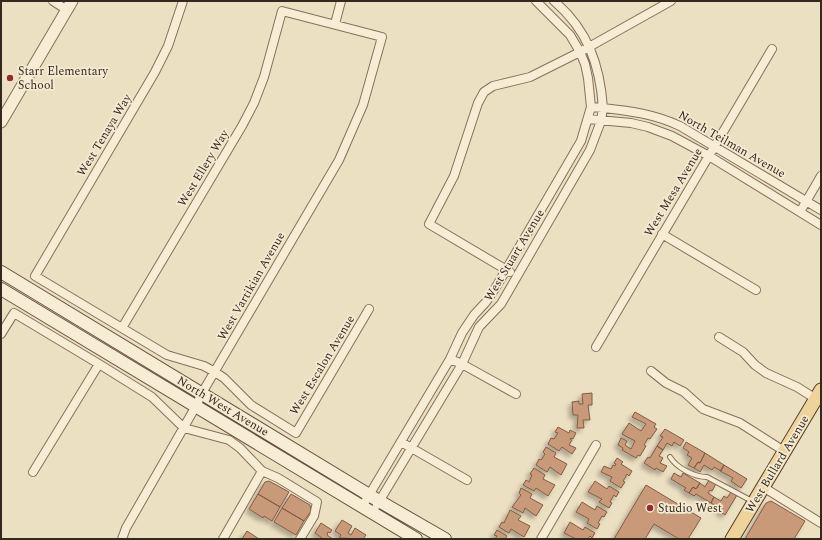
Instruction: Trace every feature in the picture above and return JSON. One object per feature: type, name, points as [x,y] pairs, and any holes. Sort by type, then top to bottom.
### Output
[{"type":"main road","name":"North West Avenue","points":[[1,272],[374,498],[445,539]]},
{"type":"main road","name":"North West Avenue","points":[[1,289],[368,510],[402,535],[416,539]]},
{"type":"main road","name":"West Bullard Avenue","points":[[732,539],[818,394]]},
{"type":"street","points":[[1,122],[70,5],[53,1]]},
{"type":"street","name":"West Tenaya Way","points":[[122,328],[35,276],[155,72],[168,46],[183,1]]},
{"type":"street","points":[[335,24],[341,1]]},
{"type":"street","points":[[536,1],[570,36],[580,52],[588,78],[591,107]]},
{"type":"street","points":[[554,1],[576,24],[590,46],[599,75],[603,108]]},
{"type":"street","points":[[516,276],[429,224],[454,176],[478,103],[484,92],[493,86],[530,77],[580,52],[671,1]]},
{"type":"street","name":"West Ellery Way","points":[[122,328],[251,109],[264,77],[282,11],[335,24]]},
{"type":"street","name":"West Vartikian Avenue","points":[[122,539],[126,528],[184,428],[202,393],[339,160],[363,105],[382,37],[335,24]]},
{"type":"street","name":"West Mesa Avenue","points":[[596,347],[772,49]]},
{"type":"street","name":"North Teilman Avenue","points":[[591,107],[633,111],[667,120],[692,132],[821,210]]},
{"type":"street","name":"West Stuart Avenue","points":[[368,510],[401,442],[450,359],[462,333],[486,302],[570,162],[581,141],[591,107]]},
{"type":"street","name":"West Stuart Avenue","points":[[368,510],[374,498],[412,447],[462,364],[479,327],[501,304],[590,150],[601,120],[603,108]]},
{"type":"street","name":"North Teilman Avenue","points":[[588,119],[631,123],[655,129],[672,136],[709,156],[821,225]]},
{"type":"street","points":[[800,212],[821,176]]},
{"type":"street","points":[[662,234],[756,290]]},
{"type":"street","name":"West Escalon Avenue","points":[[215,372],[224,378],[251,405],[296,433],[369,309]]},
{"type":"street","points":[[1,334],[14,313],[152,397],[184,428],[229,440],[240,448],[262,471],[278,478],[317,502],[314,516],[300,539]]},
{"type":"street","points":[[122,328],[167,355],[204,366],[215,372]]},
{"type":"street","points":[[718,337],[743,352],[755,365],[766,373],[797,387],[818,394]]},
{"type":"street","points":[[450,359],[462,364],[516,394]]},
{"type":"street","points":[[33,472],[99,364]]},
{"type":"street","points":[[651,371],[666,383],[684,392],[703,409],[740,423],[784,451]]},
{"type":"street","points":[[401,442],[412,447],[466,480]]},
{"type":"street","points":[[541,539],[596,445]]},
{"type":"street","points":[[222,539],[262,471]]},
{"type":"street","points":[[763,487],[821,523]]},
{"type":"lane","points":[[670,457],[675,464],[698,477],[707,477],[754,502]]},
{"type":"building","points":[[592,393],[592,405],[588,405],[590,420],[583,420],[584,428],[577,428],[578,415],[573,415],[572,402],[579,401],[579,404],[583,404],[582,394]]},
{"type":"building","points":[[635,412],[656,424],[654,427],[657,429],[650,439],[648,438],[644,445],[646,446],[640,456],[638,455],[636,458],[622,450],[623,448],[618,445],[621,438],[627,441],[625,445],[631,449],[635,441],[622,434],[629,423],[641,431],[646,424],[632,417]]},
{"type":"building","points":[[558,427],[569,433],[570,430],[576,433],[573,439],[570,439],[572,440],[569,445],[576,448],[572,454],[562,447],[559,451],[548,444],[551,438],[554,439],[558,433],[555,432]]},
{"type":"building","points":[[665,429],[684,440],[680,446],[674,442],[672,446],[667,443],[663,450],[657,446],[663,437],[660,436]]},
{"type":"building","points":[[686,442],[705,453],[700,463],[698,462],[694,468],[688,465],[692,458],[687,455],[689,452],[683,448]]},
{"type":"building","points":[[657,446],[663,450],[659,456],[663,458],[660,463],[667,466],[663,472],[656,468],[655,470],[644,463],[648,457],[650,458]]},
{"type":"building","points":[[546,447],[556,453],[554,457],[567,464],[561,475],[550,467],[547,472],[536,465],[539,459],[541,460],[545,454],[543,452]]},
{"type":"building","points":[[705,453],[724,465],[721,471],[714,467],[712,470],[704,465],[700,472],[694,468],[698,462],[700,463]]},
{"type":"building","points":[[617,458],[623,462],[621,464],[632,471],[629,476],[627,474],[623,481],[625,482],[621,488],[610,481],[612,477],[601,472],[604,466],[611,469],[613,465],[615,466],[616,464],[614,463]]},
{"type":"building","points":[[724,465],[747,479],[741,488],[731,481],[733,478],[720,471]]},
{"type":"building","points":[[534,468],[545,475],[543,479],[555,485],[548,496],[536,488],[534,491],[523,485],[526,480],[529,482],[532,475],[530,474]]},
{"type":"building","points":[[674,473],[681,477],[683,473],[700,483],[696,489],[693,487],[689,493],[684,490],[686,488],[671,479]]},
{"type":"building","points":[[709,480],[716,484],[712,491],[710,490],[708,493],[714,497],[711,503],[696,494],[694,496],[689,493],[693,487],[696,489],[700,483],[705,487]]},
{"type":"building","points":[[269,481],[289,492],[280,507],[258,494],[265,482]]},
{"type":"building","points":[[595,481],[607,489],[609,486],[619,492],[616,497],[614,495],[610,502],[612,503],[609,508],[599,502],[602,499],[588,492]]},
{"type":"building","points":[[646,485],[701,518],[688,539],[679,539],[654,524],[645,539],[614,539]]},
{"type":"building","points":[[521,488],[532,494],[530,498],[543,505],[536,516],[525,508],[523,513],[512,507],[521,495],[519,493]]},
{"type":"building","points":[[731,492],[737,495],[725,515],[719,511],[720,508],[711,503],[714,497],[721,501],[724,496],[727,498]]},
{"type":"building","points":[[258,494],[280,507],[272,521],[264,516],[263,518],[249,509]]},
{"type":"building","points":[[291,494],[310,505],[311,511],[304,521],[282,508]]},
{"type":"building","points":[[771,501],[805,521],[794,539],[745,539],[766,503]]},
{"type":"building","points":[[582,502],[595,510],[597,506],[607,512],[604,517],[602,516],[598,523],[600,524],[597,529],[587,523],[589,519],[576,512]]},
{"type":"building","points":[[282,508],[304,521],[296,535],[274,522]]},
{"type":"building","points":[[510,510],[521,516],[518,520],[530,526],[524,537],[511,529],[509,533],[499,527],[502,522],[504,523]]},
{"type":"building","points":[[342,520],[352,526],[348,533],[351,535],[355,528],[366,535],[363,539],[339,538],[341,535],[335,531]]},
{"type":"building","points":[[570,522],[583,530],[585,527],[595,533],[592,538],[590,536],[588,539],[576,539],[564,533]]},
{"type":"building","points":[[321,523],[332,530],[330,533],[328,532],[327,535],[333,539],[322,539],[315,533]]},
{"type":"building","points":[[497,530],[507,536],[505,539],[495,539],[497,536],[494,535]]},
{"type":"building","points":[[247,531],[259,539],[242,539]]},
{"type":"place","name":"Starr Elementary School","points":[[10,78]]},
{"type":"place","name":"Studio West","points":[[650,508]]}]
